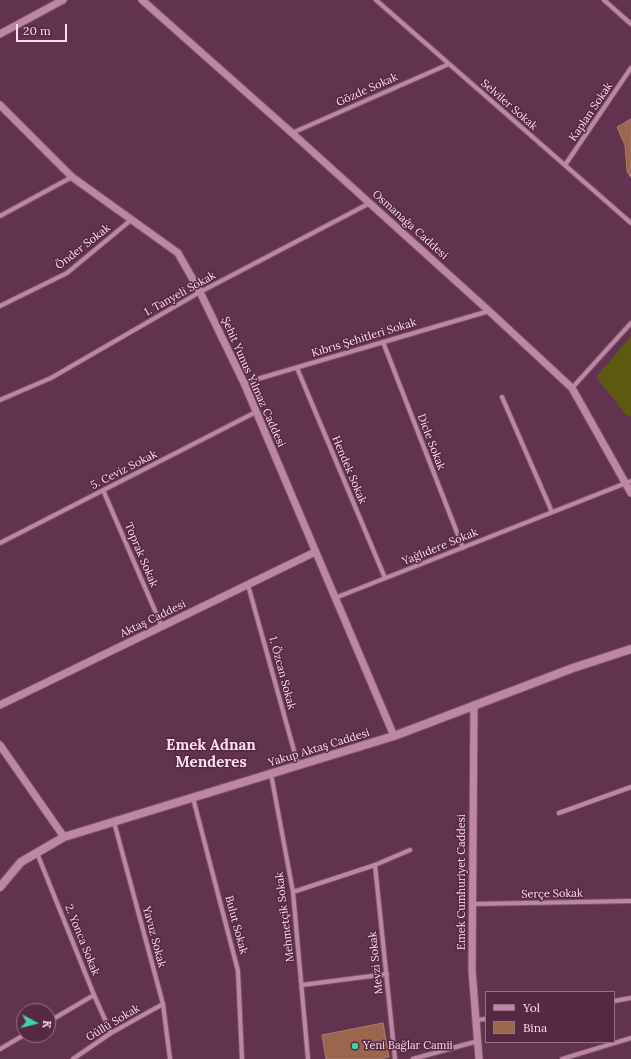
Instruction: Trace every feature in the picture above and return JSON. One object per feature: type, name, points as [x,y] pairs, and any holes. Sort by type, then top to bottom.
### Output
[{"type":"main road","name":"Yakup Aktaş Caddesi","points":[[0,887],[21,862],[64,837],[394,736],[573,668],[631,649]]},
{"type":"street","points":[[0,34],[63,0]]},
{"type":"street","name":"Osmanağa Caddesi","points":[[142,0],[370,203],[572,388],[629,482],[631,493]]},
{"type":"street","name":"Selviler Sokak","points":[[376,0],[631,222]]},
{"type":"street","points":[[604,0],[631,24]]},
{"type":"street","name":"Gözde Sokak","points":[[292,133],[449,64]]},
{"type":"street","name":"Kaplan Sokak","points":[[565,166],[631,68]]},
{"type":"street","name":"Şehit Yunus Yılmaz Caddesi","points":[[0,105],[72,177],[178,253],[200,292],[244,383],[394,736]]},
{"type":"street","points":[[0,216],[72,177]]},
{"type":"street","name":"1. Tanyeli Sokak","points":[[0,400],[51,378],[200,292],[370,203]]},
{"type":"street","name":"Önder Sokak","points":[[0,306],[67,273],[131,220]]},
{"type":"street","name":"Kıbrıs Şehitleri Sokak","points":[[244,383],[489,311]]},
{"type":"street","points":[[572,388],[631,323]]},
{"type":"street","name":"Dicle Sokak","points":[[383,342],[463,548]]},
{"type":"street","name":"Hendek Sokak","points":[[297,368],[385,578]]},
{"type":"street","points":[[502,398],[552,512]]},
{"type":"street","name":"5. Ceviz Sokak","points":[[0,543],[256,412]]},
{"type":"street","name":"Yağlıdere Sokak","points":[[335,598],[629,482]]},
{"type":"street","name":"Toprak Sokak","points":[[103,490],[162,627]]},
{"type":"street","name":"Aktaş Caddesi","points":[[0,705],[315,552]]},
{"type":"street","name":"1. Özcan Sokak","points":[[248,585],[298,765]]},
{"type":"street","name":"Emek Cumhuriyet Caddesi","points":[[474,705],[472,970],[479,1059]]},
{"type":"street","points":[[0,744],[64,837]]},
{"type":"street","name":"Mehmetçik Sokak","points":[[271,774],[293,892],[308,1059]]},
{"type":"street","points":[[559,813],[631,786]]},
{"type":"street","name":"Bulut Sokak","points":[[193,798],[238,971],[242,1059]]},
{"type":"street","name":"Yavuz Sokak","points":[[114,821],[163,1004],[170,1059]]},
{"type":"street","points":[[293,892],[375,865],[410,850]]},
{"type":"street","name":"2. Yonca Sokak","points":[[37,853],[94,995],[111,1033]]},
{"type":"street","name":"Mevzi Sokak","points":[[375,865],[395,1059]]},
{"type":"street","name":"Serçe Sokak","points":[[473,904],[631,901]]},
{"type":"street","points":[[302,985],[386,974]]},
{"type":"street","points":[[56,1017],[94,995]]},
{"type":"street","points":[[615,1001],[631,998]]},
{"type":"street","name":"Güllü Sokak","points":[[73,1059],[111,1033],[163,1004]]},
{"type":"street","points":[[476,1020],[485,1019]]},
{"type":"street","points":[[615,1043],[631,1038]]},
{"type":"street","points":[[0,1049],[16,1040]]},
{"type":"street","points":[[413,1059],[478,1041]]},
{"type":"street","points":[[562,1059],[615,1043]]},
{"type":"shaded area","points":[[631,336],[631,417],[626,415],[596,377]]},
{"type":"building","points":[[631,119],[631,178],[627,171],[625,145],[617,127]]},
{"type":"building","name":"Yeni Bağlar Camii","points":[[383,1023],[389,1057],[378,1059],[326,1059],[322,1035]]},
{"type":"place","name":"Yeni Bağlar Camii","points":[[355,1046]]},
{"type":"district","name":"Emek Adnan Menderes","points":[[211,754]]}]
